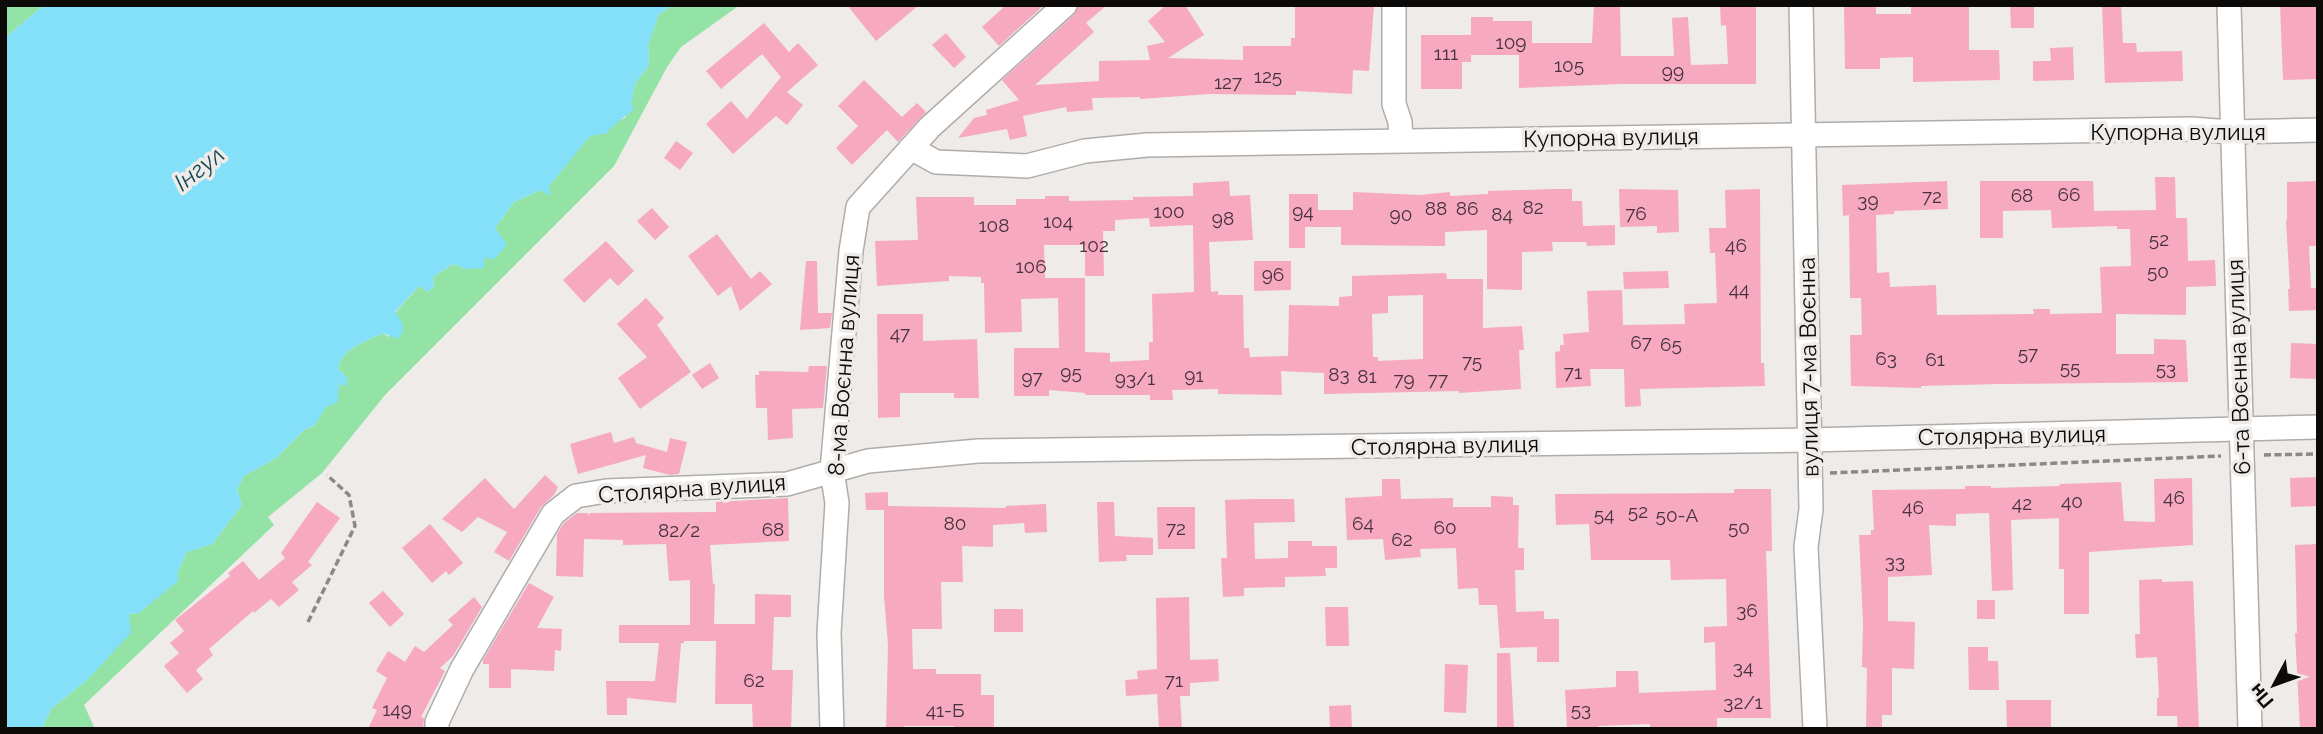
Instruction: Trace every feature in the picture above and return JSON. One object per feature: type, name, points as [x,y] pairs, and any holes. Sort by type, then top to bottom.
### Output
[{"type":"street","name":"8-ма Воєнна вулиця","points":[[832,729],[829,633],[837,503],[832,471],[851,251],[858,207],[930,127],[1065,5]]},
{"type":"street","points":[[1394,5],[1394,104],[1400,122],[1401,140]]},
{"type":"street","name":"вулиця 7-ма Воєнна","points":[[1801,5],[1811,509],[1806,547],[1815,729]]},
{"type":"street","name":"6-та Воєнна вулиця","points":[[2229,5],[2250,729]]},
{"type":"street","name":"Купорна вулиця","points":[[911,148],[936,162],[1027,166],[1085,151],[1147,145],[2191,129],[2231,132],[2318,130]]},
{"type":"street","name":"Столярна вулиця","points":[[437,729],[437,722],[462,669],[553,514],[576,496],[606,491],[787,484],[868,461],[978,451],[1809,440],[2318,427]]},
{"type":"path","points":[[1810,474],[2318,454]]},
{"type":"path","points":[[308,622],[355,526],[349,495],[327,475]]},
{"type":"green space","points":[[5,5],[44,5],[5,38]]},
{"type":"green space","points":[[740,5],[681,47],[667,67],[614,166],[385,395],[322,473],[268,517],[274,525],[84,705],[95,729],[41,729],[52,708],[87,680],[129,614],[139,613],[177,581],[178,571],[187,552],[212,544],[242,505],[237,489],[244,476],[276,458],[304,430],[315,425],[338,384],[347,385],[347,377],[338,369],[344,356],[355,346],[383,333],[389,337],[395,313],[419,286],[428,292],[434,286],[433,277],[453,264],[466,269],[484,258],[495,228],[514,202],[549,186],[590,135],[607,133],[615,122],[625,118],[635,84],[649,65],[648,45],[659,14],[672,6]]},
{"type":"water","name":"Інгул","points":[[44,5],[688,5],[672,6],[659,14],[648,45],[649,65],[635,84],[631,103],[634,109],[607,133],[590,136],[549,186],[551,196],[540,190],[514,202],[495,228],[507,244],[495,259],[484,258],[484,268],[466,269],[453,264],[433,277],[434,286],[428,292],[419,286],[395,312],[403,324],[403,332],[397,339],[383,333],[349,351],[338,369],[347,377],[347,386],[339,384],[338,402],[326,407],[315,425],[304,430],[276,458],[244,476],[237,489],[242,505],[212,544],[187,552],[178,571],[178,581],[139,613],[129,614],[131,633],[87,680],[52,708],[41,729],[5,729],[5,38]]},
{"type":"building","points":[[847,5],[919,5],[876,41]]},
{"type":"building","points":[[1006,5],[1044,5],[999,46],[982,27]]},
{"type":"building","points":[[1079,5],[1107,5],[1086,23],[1094,32],[1035,85],[1099,81],[1099,61],[1150,60],[1147,46],[1165,42],[1148,21],[1166,5],[1185,5],[1204,35],[1168,58],[1243,60],[1243,46],[1291,46],[1291,38],[1295,38],[1295,5],[1374,5],[1369,71],[1353,70],[1352,94],[1296,91],[1296,95],[1210,94],[1140,99],[1092,98],[1093,110],[1067,112],[1066,107],[1023,116],[1027,136],[1010,140],[1007,129],[958,138],[974,118],[987,115],[986,110],[1019,100],[1002,80],[1074,15]]},
{"type":"building","points":[[1594,5],[1620,5],[1621,56],[1674,56],[1672,18],[1688,17],[1691,65],[1728,64],[1726,25],[1721,26],[1720,5],[1756,5],[1756,84],[1621,84],[1519,88],[1519,55],[1471,55],[1471,62],[1462,62],[1462,89],[1421,89],[1421,35],[1471,35],[1471,17],[1493,17],[1493,21],[1532,21],[1532,43],[1592,43]]},
{"type":"building","points":[[1911,5],[1969,5],[1969,50],[1999,50],[2000,80],[1913,82],[1913,57],[1880,58],[1880,69],[1845,69],[1844,6],[1876,6],[1876,14],[1911,14]]},
{"type":"building","points":[[2010,5],[2034,5],[2034,28],[2011,28]]},
{"type":"building","points":[[2102,5],[2121,5],[2123,43],[2136,43],[2137,52],[2182,51],[2183,81],[2105,83]]},
{"type":"building","points":[[2280,5],[2316,5],[2318,79],[2283,80]]},
{"type":"building","points":[[764,23],[789,52],[798,43],[818,65],[787,92],[803,105],[787,125],[776,116],[733,154],[706,124],[731,101],[747,119],[781,77],[762,54],[721,89],[706,71]]},
{"type":"building","points":[[946,33],[966,57],[954,68],[932,45]]},
{"type":"building","points":[[2073,47],[2074,80],[2033,81],[2033,61],[2051,61],[2050,48]]},
{"type":"building","points":[[864,80],[902,117],[917,103],[926,112],[898,142],[887,130],[852,165],[836,148],[858,126],[838,106]]},
{"type":"building","points":[[676,141],[693,153],[680,170],[664,158]]},
{"type":"building","points":[[2155,177],[2175,177],[2176,218],[2187,218],[2188,261],[2215,260],[2216,286],[2186,287],[2186,315],[2116,314],[2116,354],[2154,354],[2154,339],[2186,340],[2188,382],[1999,384],[1921,388],[1851,386],[1850,335],[1862,335],[1861,298],[1850,298],[1849,215],[1843,216],[1842,185],[1947,181],[1948,209],[1894,211],[1894,214],[1876,215],[1877,273],[1889,272],[1890,287],[1936,285],[1937,315],[2034,314],[2033,309],[2050,309],[2050,314],[2102,313],[2100,267],[2131,266],[2130,229],[2117,229],[2117,226],[2052,228],[2051,210],[2003,211],[2003,238],[1980,238],[1980,181],[2093,181],[2094,211],[2156,210]]},
{"type":"building","points":[[1229,181],[1230,196],[1250,195],[1253,240],[1209,242],[1211,292],[1218,291],[1218,295],[1243,295],[1244,348],[1249,348],[1250,357],[1288,356],[1289,305],[1339,306],[1339,297],[1352,296],[1352,276],[1446,273],[1447,279],[1483,279],[1483,328],[1522,326],[1524,350],[1519,350],[1521,389],[1459,393],[1324,394],[1324,373],[1281,371],[1282,395],[1218,394],[1218,389],[1172,390],[1173,400],[1150,400],[1150,395],[1085,395],[1049,390],[1049,396],[1014,396],[1014,348],[1059,348],[1058,298],[1021,299],[1022,332],[985,333],[984,283],[981,283],[981,277],[949,276],[949,281],[877,286],[875,241],[918,240],[916,197],[974,197],[974,205],[1016,205],[1016,199],[1045,199],[1045,196],[1069,196],[1069,201],[1133,200],[1133,197],[1193,196],[1193,183]],"holes":[[[1149,218],[1150,227],[1193,225],[1194,292],[1152,294],[1153,342],[1149,342],[1149,360],[1110,362],[1110,353],[1085,352],[1085,278],[1045,278],[1044,245],[1085,245],[1085,276],[1104,276],[1103,231],[1115,231],[1115,220]],[[1423,295],[1423,359],[1378,361],[1378,357],[1373,357],[1372,314],[1388,313],[1388,296]]]},
{"type":"building","points":[[2318,181],[2318,246],[2309,246],[2311,288],[2317,288],[2318,310],[2289,311],[2287,182]]},
{"type":"building","points":[[1572,189],[1572,201],[1582,201],[1583,226],[1615,225],[1615,245],[1587,246],[1586,242],[1552,242],[1553,251],[1522,252],[1522,290],[1487,289],[1487,230],[1445,232],[1445,246],[1341,245],[1341,227],[1305,227],[1305,248],[1289,248],[1289,194],[1318,194],[1318,210],[1353,210],[1353,192],[1420,195],[1450,192],[1450,196],[1488,194],[1488,191]]},
{"type":"building","points":[[1619,189],[1678,190],[1679,232],[1657,233],[1657,226],[1620,227]]},
{"type":"building","points":[[1760,189],[1761,363],[1764,363],[1765,386],[1640,389],[1641,406],[1625,407],[1624,369],[1590,369],[1591,386],[1556,388],[1555,352],[1560,351],[1560,345],[1564,345],[1563,334],[1589,332],[1587,291],[1622,290],[1623,325],[1685,324],[1684,304],[1717,303],[1715,253],[1710,253],[1709,228],[1726,228],[1725,190]]},
{"type":"building","points":[[652,208],[669,227],[655,240],[637,221]]},
{"type":"building","points":[[717,234],[751,279],[760,271],[772,284],[740,311],[731,286],[718,296],[688,256]]},
{"type":"building","points":[[606,241],[634,271],[618,286],[610,278],[584,303],[563,280]]},
{"type":"building","points":[[806,261],[817,261],[818,313],[832,313],[830,328],[800,330]]},
{"type":"building","points":[[1254,261],[1291,261],[1291,290],[1254,291]]},
{"type":"building","points":[[1668,271],[1669,288],[1624,289],[1623,272]]},
{"type":"building","points":[[646,298],[664,318],[657,325],[691,372],[640,409],[618,378],[647,357],[617,324]]},
{"type":"building","points":[[877,314],[923,314],[923,341],[977,339],[979,398],[954,398],[954,393],[900,393],[900,417],[878,418]]},
{"type":"building","points":[[2291,343],[2318,344],[2318,379],[2290,378]]},
{"type":"building","points":[[710,363],[719,378],[702,389],[692,375]]},
{"type":"building","points":[[809,366],[827,366],[823,408],[792,409],[793,438],[768,440],[767,408],[756,408],[755,375],[759,375],[759,371],[808,372]]},
{"type":"building","points":[[611,432],[614,443],[634,437],[636,443],[667,452],[670,438],[687,442],[679,474],[670,475],[643,468],[646,455],[578,474],[570,444]]},
{"type":"building","points":[[545,475],[558,487],[554,495],[541,507],[509,561],[494,552],[507,532],[478,517],[462,532],[442,519],[485,478],[514,509]]},
{"type":"building","points":[[2318,477],[2318,506],[2291,507],[2290,478]]},
{"type":"building","points":[[2192,478],[2193,545],[2089,552],[2089,614],[2064,614],[2064,569],[2059,569],[2059,518],[2011,520],[2013,590],[1992,591],[1989,513],[1956,514],[1956,526],[1929,525],[1932,575],[1888,577],[1888,621],[1915,622],[1914,669],[1892,668],[1892,715],[1882,715],[1882,729],[1866,729],[1867,668],[1862,667],[1859,535],[1871,535],[1871,530],[1874,530],[1872,490],[2121,482],[2124,521],[2155,522],[2154,479]]},
{"type":"building","points":[[1382,479],[1400,479],[1401,499],[1453,498],[1453,507],[1491,507],[1491,496],[1513,497],[1513,505],[1519,505],[1518,548],[1524,548],[1524,570],[1515,570],[1516,612],[1544,611],[1544,619],[1559,619],[1559,662],[1537,662],[1537,647],[1500,648],[1497,605],[1479,605],[1478,588],[1458,589],[1456,548],[1420,549],[1421,557],[1385,560],[1383,539],[1347,540],[1345,498],[1382,496]]},
{"type":"building","points":[[1734,489],[1771,489],[1772,551],[1766,551],[1771,718],[1717,718],[1717,729],[1650,729],[1650,724],[1567,729],[1565,690],[1616,687],[1616,671],[1638,671],[1639,693],[1716,690],[1715,642],[1704,643],[1704,627],[1727,626],[1726,579],[1671,580],[1670,560],[1591,560],[1589,524],[1556,525],[1555,494],[1734,493]]},
{"type":"building","points":[[888,492],[888,506],[1006,508],[1046,504],[1047,532],[1025,533],[1024,523],[993,525],[993,547],[962,546],[963,582],[941,582],[942,629],[912,629],[913,669],[936,669],[936,674],[981,674],[981,695],[994,695],[994,727],[886,728],[888,645],[884,596],[884,510],[866,510],[865,493]]},
{"type":"building","points":[[788,498],[789,541],[710,545],[715,584],[714,624],[755,624],[755,594],[791,595],[791,617],[774,617],[772,670],[793,670],[791,729],[753,729],[752,704],[715,704],[716,641],[681,643],[676,703],[627,698],[627,715],[607,715],[606,681],[655,681],[659,643],[619,643],[619,625],[690,625],[690,580],[669,581],[666,544],[623,545],[623,540],[584,539],[583,577],[556,576],[557,534],[564,523],[577,513],[587,513],[590,516],[589,513],[716,512],[716,502]]},
{"type":"building","points":[[1294,499],[1295,522],[1254,523],[1255,559],[1288,558],[1288,541],[1312,541],[1312,546],[1337,546],[1337,568],[1325,568],[1326,576],[1285,577],[1285,587],[1244,588],[1244,596],[1223,597],[1221,558],[1227,558],[1225,500]]},
{"type":"building","points":[[317,502],[340,518],[308,562],[312,565],[292,582],[299,590],[279,607],[271,599],[209,649],[213,655],[196,670],[203,679],[187,693],[164,666],[179,653],[170,643],[184,631],[175,620],[230,576],[228,573],[243,561],[259,580],[285,558],[281,553]]},
{"type":"building","points":[[1097,502],[1114,502],[1115,536],[1153,538],[1153,555],[1126,555],[1127,561],[1099,562]]},
{"type":"building","points":[[1157,507],[1195,507],[1195,549],[1158,549]]},
{"type":"building","points":[[430,524],[463,563],[449,575],[446,571],[432,583],[402,548]]},
{"type":"building","points":[[2318,544],[2318,729],[2300,729],[2295,633],[2295,545]]},
{"type":"building","points":[[2162,579],[2162,582],[2193,581],[2199,729],[2178,729],[2177,716],[2157,716],[2157,657],[2136,658],[2135,634],[2140,634],[2139,580]]},
{"type":"building","points":[[529,583],[554,597],[537,628],[562,629],[561,651],[555,650],[554,671],[511,669],[511,688],[489,688],[489,664],[483,664],[483,660]]},
{"type":"building","points":[[383,591],[404,614],[390,627],[369,603]]},
{"type":"building","points":[[474,597],[482,607],[453,656],[440,668],[445,671],[421,717],[424,718],[423,729],[368,729],[377,710],[372,708],[387,678],[376,671],[388,651],[405,662],[415,646],[424,652],[453,625],[448,620]]},
{"type":"building","points":[[1189,597],[1190,660],[1218,659],[1219,681],[1190,683],[1190,696],[1180,696],[1182,729],[1159,729],[1157,694],[1126,696],[1125,680],[1138,679],[1137,671],[1157,669],[1156,598]]},
{"type":"building","points":[[1977,600],[1995,600],[1995,619],[1977,619]]},
{"type":"building","points":[[1325,607],[1348,607],[1349,646],[1326,646]]},
{"type":"building","points":[[994,609],[1023,609],[1023,632],[994,632]]},
{"type":"building","points":[[1968,647],[1988,647],[1988,661],[1998,661],[1999,690],[1969,690]]},
{"type":"building","points":[[1497,653],[1510,653],[1514,729],[1497,729]]},
{"type":"building","points":[[1445,664],[1468,665],[1466,713],[1444,712]]},
{"type":"building","points":[[2006,700],[2051,700],[2051,729],[2007,729]]},
{"type":"building","points":[[1351,705],[1352,729],[1330,729],[1329,706]]}]
